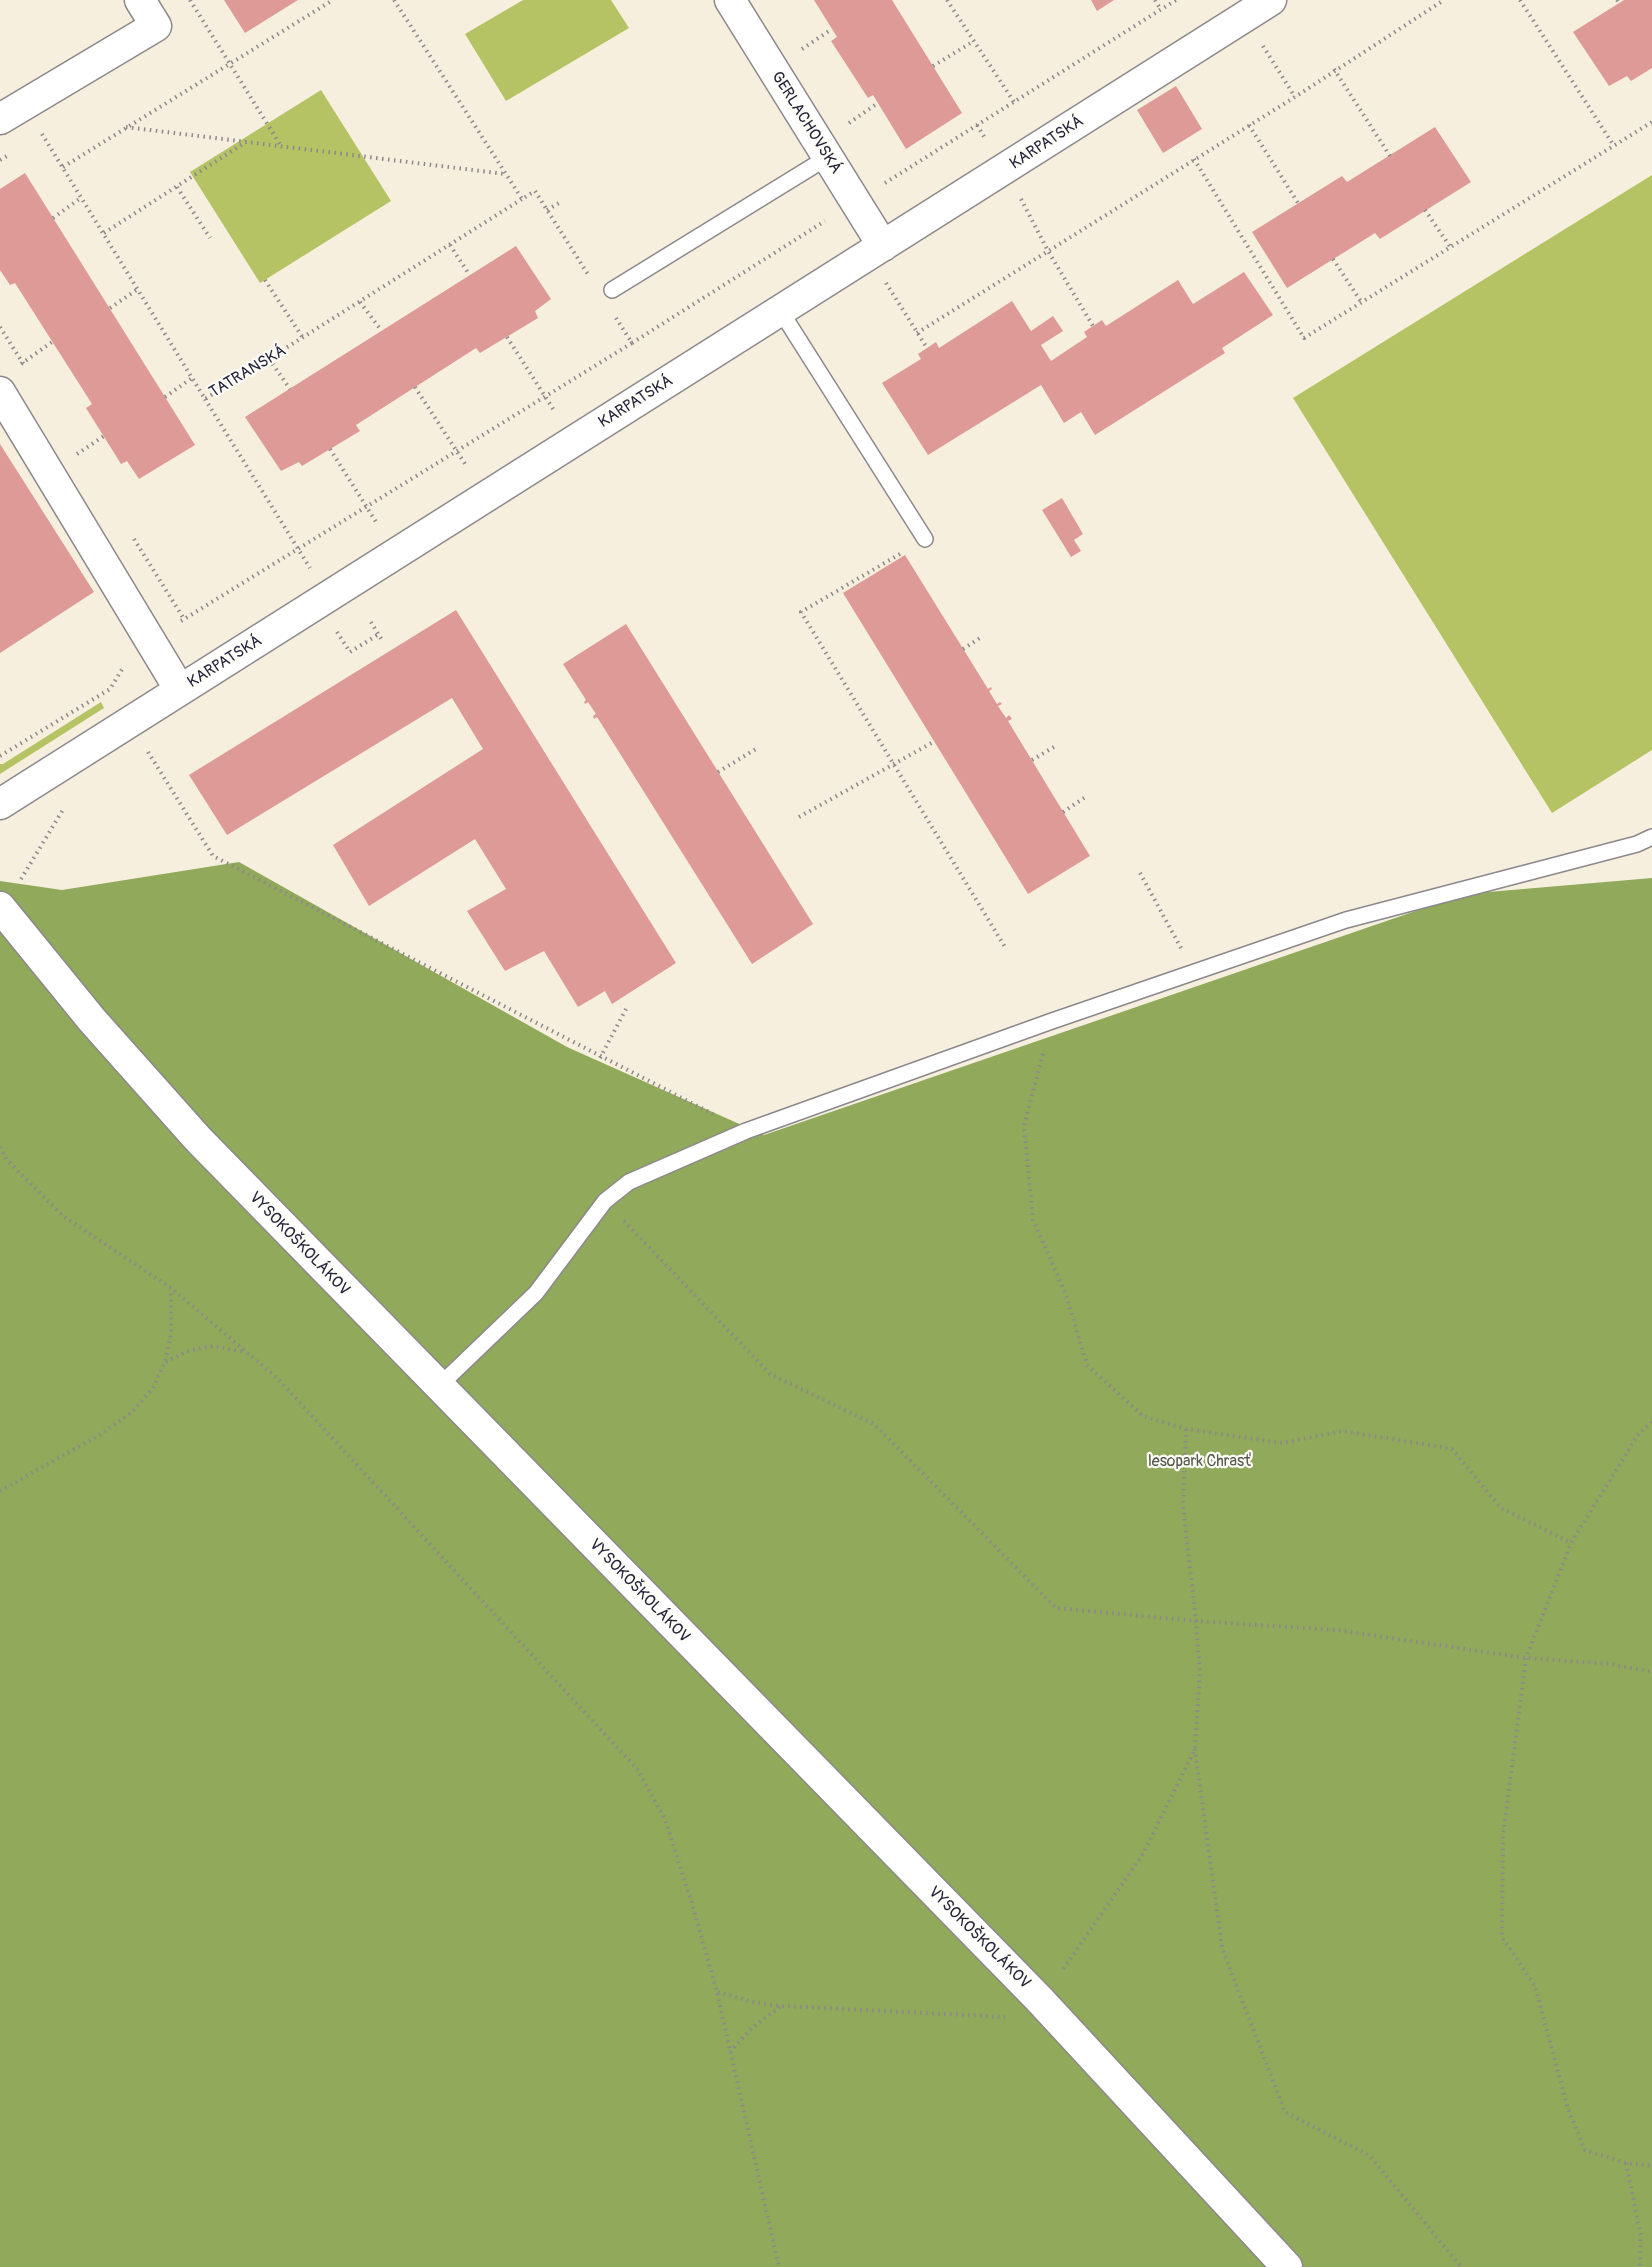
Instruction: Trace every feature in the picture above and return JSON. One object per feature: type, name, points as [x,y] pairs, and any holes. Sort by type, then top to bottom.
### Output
[{"type":"street","points":[[0,119],[156,26],[140,0]]},
{"type":"street","name":"GERLACHOVSKÁ","points":[[730,0],[855,202],[876,250]]},
{"type":"street","name":"KARPATSKÁ","points":[[0,804],[1271,0]]},
{"type":"street","points":[[8,380],[180,690]]},
{"type":"street","name":"VYSOKOŠKOLÁKOV","points":[[0,907],[92,1020],[198,1139],[1039,2000],[1287,2267]]},
{"type":"lane","points":[[612,290],[828,158]]},
{"type":"lane","points":[[780,310],[925,539]]},
{"type":"lane","points":[[438,1387],[536,1293],[605,1201],[629,1182],[746,1131],[1052,1021],[1346,920],[1637,844],[1652,837]]},
{"type":"path","points":[[190,0],[281,146]]},
{"type":"path","points":[[63,167],[333,0]]},
{"type":"path","points":[[394,0],[522,199],[535,191],[590,277]]},
{"type":"path","points":[[947,0],[1014,102]]},
{"type":"path","points":[[1155,0],[1161,10]]},
{"type":"path","points":[[0,756],[110,688],[133,651],[546,397],[1176,0]]},
{"type":"path","points":[[917,333],[1294,97],[1444,0]]},
{"type":"path","points":[[1520,0],[1614,146]]},
{"type":"path","points":[[1257,36],[1294,97]]},
{"type":"path","points":[[933,66],[974,40]]},
{"type":"path","points":[[1334,69],[1390,156]]},
{"type":"path","points":[[1194,159],[1304,338],[1652,122]]},
{"type":"path","points":[[1249,125],[1298,203]]},
{"type":"path","points":[[126,127],[506,174]]},
{"type":"path","name":"TATRANSKÁ","points":[[43,135],[205,399],[522,199]]},
{"type":"path","points":[[104,233],[246,142]]},
{"type":"path","points":[[177,187],[210,238]]},
{"type":"path","points":[[1018,194],[1048,251],[1093,326]]},
{"type":"path","points":[[53,218],[82,197]]},
{"type":"path","points":[[547,210],[559,202]]},
{"type":"path","points":[[1425,210],[1451,248]]},
{"type":"path","points":[[450,245],[469,274]]},
{"type":"path","points":[[876,250],[917,333],[927,348]]},
{"type":"path","points":[[1333,259],[1362,303]]},
{"type":"path","points":[[265,280],[303,338]]},
{"type":"path","points":[[110,308],[138,289]]},
{"type":"path","points":[[360,302],[381,330]]},
{"type":"path","points":[[614,315],[632,343]]},
{"type":"path","points":[[507,337],[574,442]]},
{"type":"path","points":[[8,380],[52,342]]},
{"type":"path","points":[[269,359],[290,389]]},
{"type":"path","points":[[165,397],[192,378]]},
{"type":"path","points":[[415,387],[486,498]]},
{"type":"path","points":[[205,399],[313,574]]},
{"type":"path","points":[[330,449],[396,555]]},
{"type":"path","points":[[879,566],[801,612],[1005,946]]},
{"type":"path","points":[[371,622],[382,639]]},
{"type":"path","points":[[336,629],[350,652],[379,634]]},
{"type":"path","points":[[963,649],[983,636]]},
{"type":"path","points":[[799,817],[934,741]]},
{"type":"path","points":[[144,746],[213,856],[600,1058],[746,1131]]},
{"type":"path","points":[[1032,760],[1054,747]]},
{"type":"path","points":[[718,772],[756,749]]},
{"type":"path","points":[[1063,812],[1087,796]]},
{"type":"path","points":[[1140,873],[1194,973]]},
{"type":"path","points":[[600,1058],[626,1009]]},
{"type":"path","points":[[1052,1021],[1024,1125],[1034,1220],[1065,1292],[1087,1365],[1143,1416],[1186,1429],[1282,1443],[1343,1431],[1452,1449],[1501,1508],[1571,1543]]},
{"type":"path","points":[[0,1147],[8,1160],[63,1216],[171,1288],[277,1378],[637,1769],[665,1819],[693,1907],[717,1992],[779,2267]]},
{"type":"path","points":[[605,1201],[770,1374],[874,1424],[1056,1608],[1196,1621],[1336,1630],[1526,1659],[1610,1664],[1652,1672]]},
{"type":"path","points":[[0,1491],[101,1434],[132,1412],[153,1388],[165,1362],[171,1333],[171,1288]]},
{"type":"path","points":[[165,1362],[187,1352],[213,1346],[248,1352]]},
{"type":"path","points":[[1652,1422],[1638,1435],[1571,1543],[1526,1659],[1503,1836],[1502,1937],[1536,1986],[1568,2109],[1585,2150],[1626,2163],[1652,2166]]},
{"type":"path","points":[[1186,1429],[1183,1506],[1200,1672],[1195,1749],[1222,1948],[1285,2112],[1370,2156],[1461,2267]]},
{"type":"path","points":[[1058,1977],[1143,1854],[1195,1749]]},
{"type":"path","points":[[717,1992],[756,2003],[781,2006],[1010,2017]]},
{"type":"path","points":[[730,2052],[752,2028],[781,2006]]},
{"type":"path","points":[[1626,2163],[1641,2236],[1640,2267]]},
{"type":"green space","points":[[523,0],[611,0],[629,28],[506,101],[465,34]]},
{"type":"green space","points":[[321,90],[391,201],[260,283],[190,172]]},
{"type":"green space","points":[[1652,175],[1652,750],[1552,813],[1293,398]]},
{"type":"green space","points":[[101,702],[104,708],[0,774],[0,764]]},
{"type":"green space","name":"lesopark Chrasť","points":[[239,862],[567,1047],[764,1135],[1465,894],[1652,878],[1652,2267],[0,2267],[0,881],[62,890]]},
{"type":"building","points":[[224,0],[298,0],[245,33]]},
{"type":"building","points":[[814,0],[892,0],[962,113],[906,149],[873,95],[868,98],[831,41],[837,37]]},
{"type":"building","points":[[1091,0],[1114,0],[1097,11]]},
{"type":"building","points":[[1624,0],[1652,0],[1652,68],[1631,81],[1627,76],[1609,86],[1573,32]]},
{"type":"building","points":[[1176,86],[1202,129],[1163,153],[1137,110]]},
{"type":"building","points":[[1435,127],[1471,182],[1380,239],[1375,233],[1287,288],[1252,232],[1342,176],[1347,182]]},
{"type":"building","points":[[25,173],[195,445],[139,479],[127,461],[121,464],[86,408],[92,404],[15,283],[10,285],[0,270],[0,189]]},
{"type":"building","points":[[516,246],[551,299],[535,311],[538,318],[480,353],[476,348],[356,425],[360,431],[302,466],[299,462],[281,471],[245,417]]},
{"type":"building","points":[[1244,272],[1273,315],[1222,348],[1225,353],[1095,435],[1081,412],[1064,423],[1041,385],[928,455],[882,383],[921,359],[918,354],[936,342],[939,348],[1012,301],[1031,331],[1053,316],[1063,331],[1041,345],[1051,361],[1087,337],[1084,332],[1102,320],[1106,326],[1178,280],[1193,304]]},
{"type":"building","points":[[0,444],[94,592],[0,653]]},
{"type":"building","points":[[1062,498],[1083,534],[1074,540],[1081,551],[1071,557],[1042,510]]},
{"type":"building","points":[[905,555],[988,689],[991,687],[989,691],[997,704],[1000,702],[1002,704],[998,706],[1006,718],[1009,715],[1012,719],[1008,721],[1090,856],[1028,894],[843,593]]},
{"type":"building","points":[[456,610],[676,963],[612,1004],[605,991],[578,1007],[544,951],[505,971],[467,911],[506,889],[475,839],[369,906],[333,845],[483,749],[452,698],[227,835],[189,775]]},
{"type":"building","points":[[626,624],[813,924],[752,964],[597,717],[594,719],[593,716],[596,714],[588,702],[585,704],[586,700],[563,664]]}]
